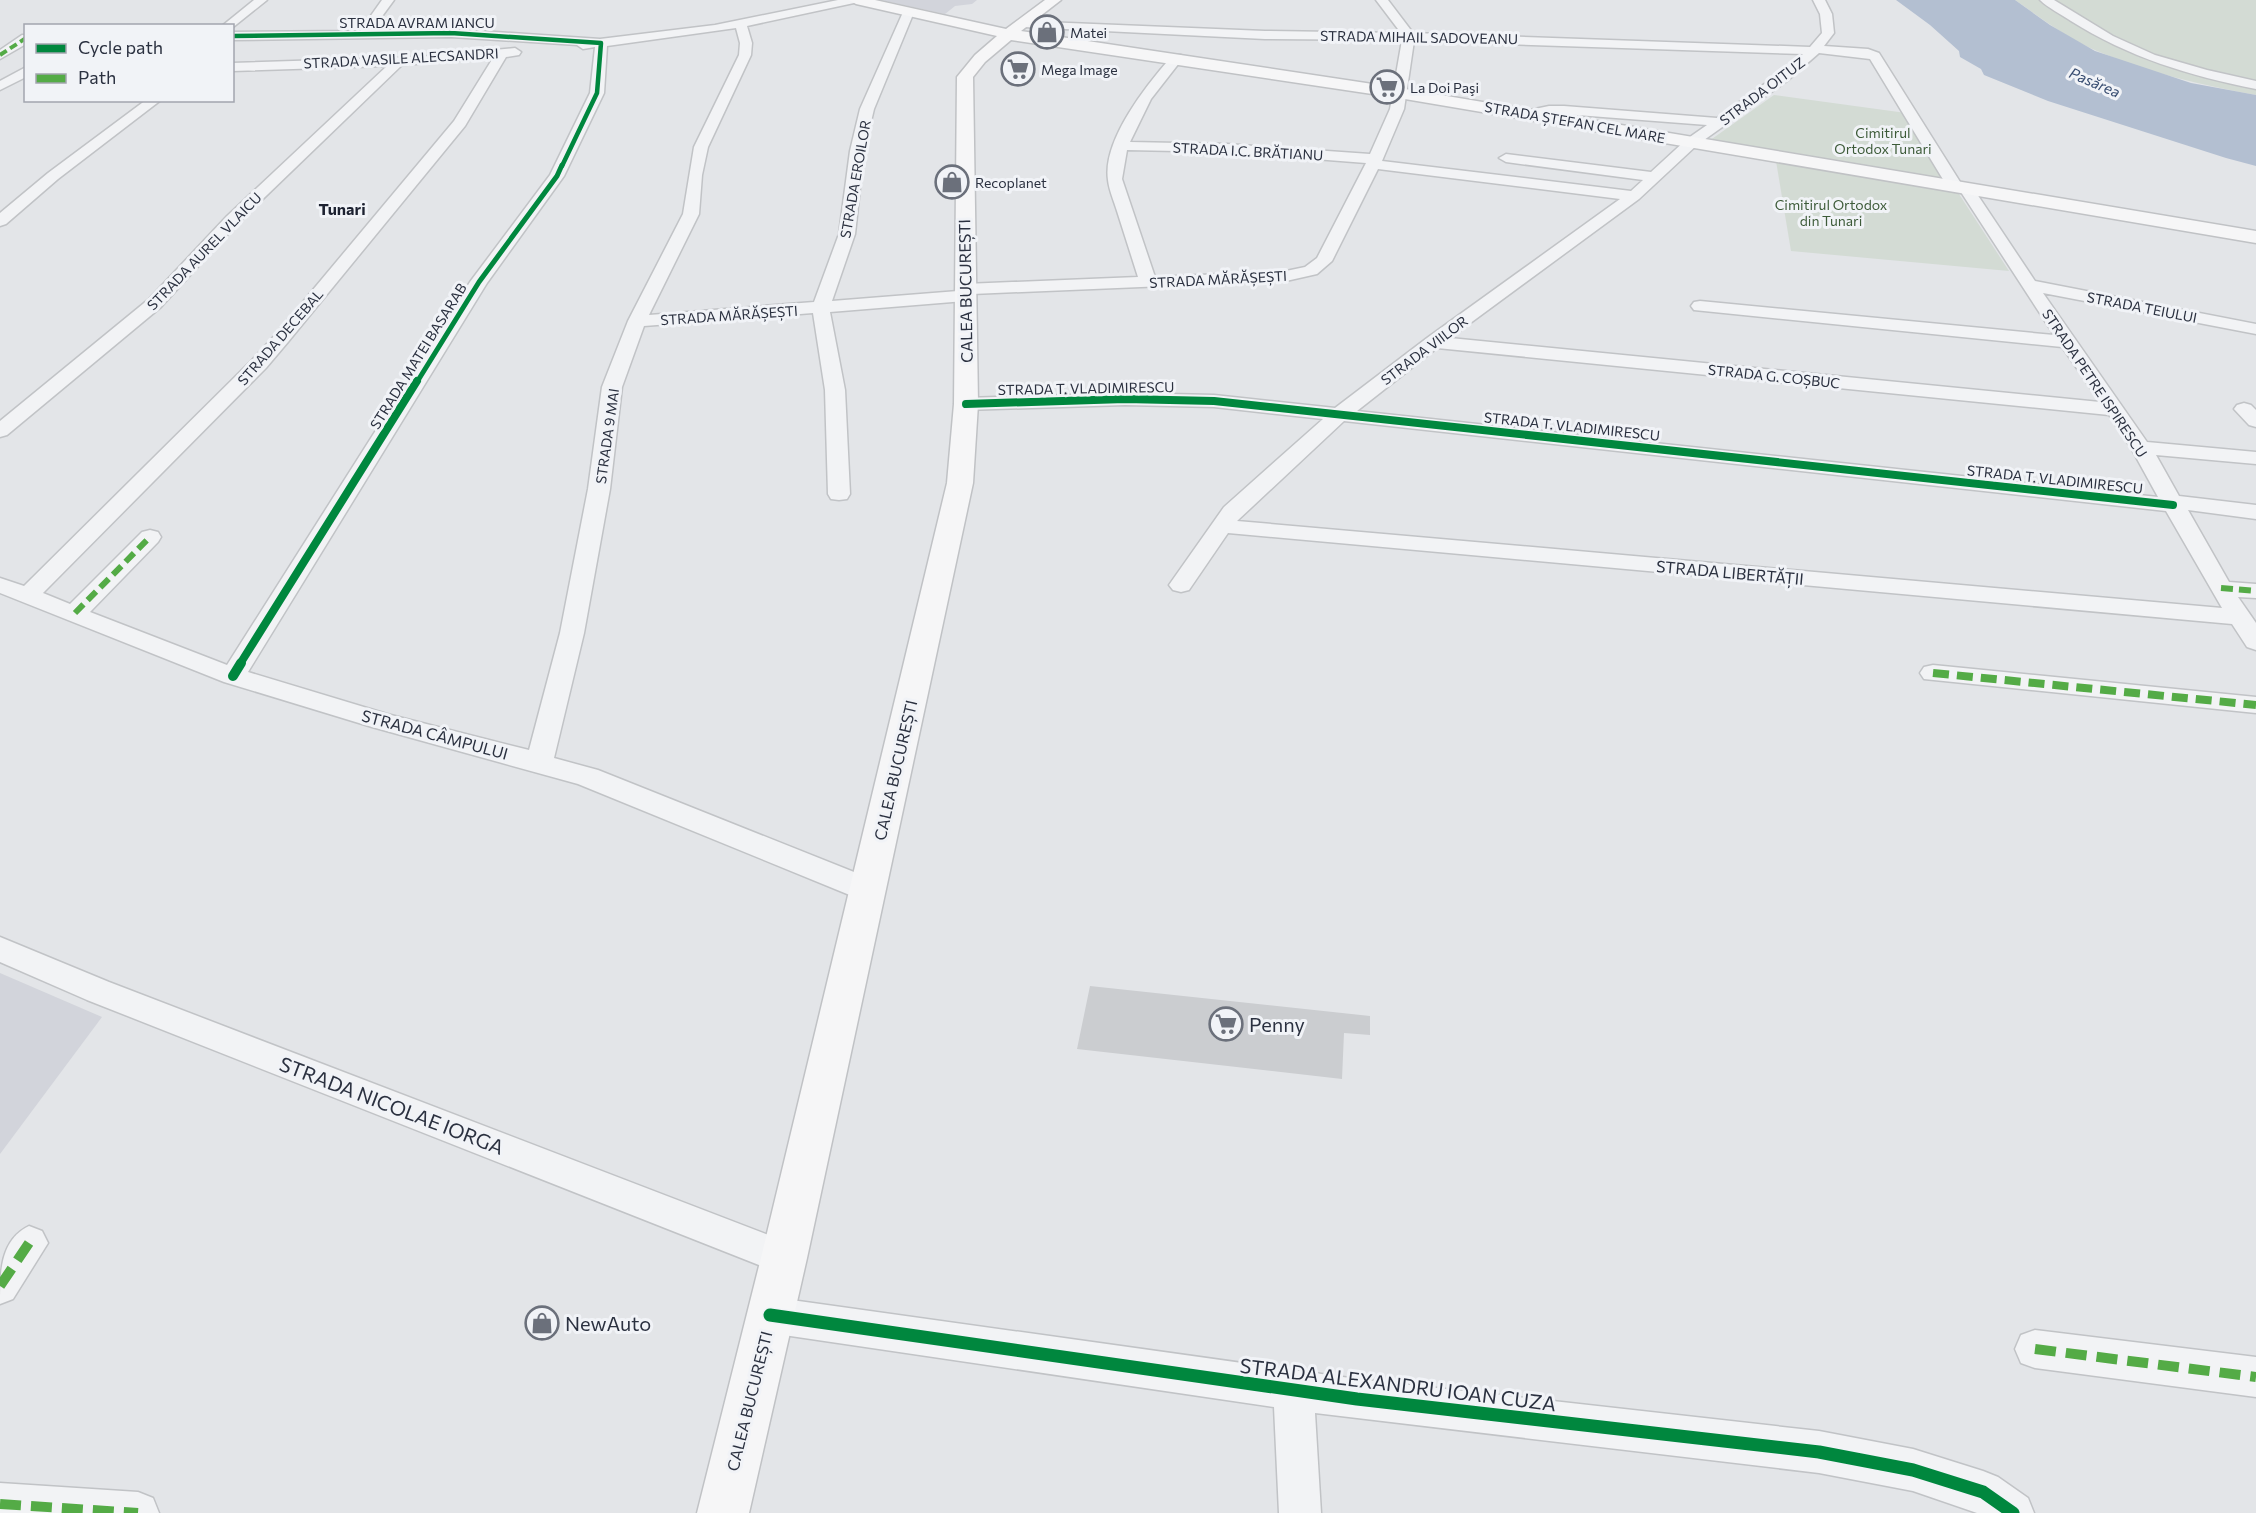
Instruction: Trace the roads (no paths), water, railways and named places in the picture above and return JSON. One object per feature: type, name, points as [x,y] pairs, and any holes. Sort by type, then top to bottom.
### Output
[{"type":"main road","name":"STRADA ȘTEFAN CEL MARE","points":[[855,0],[908,12],[1177,58],[1530,114],[2256,237]]},
{"type":"main road","name":"CALEA BUCUREȘTI","points":[[723,1513],[784,1258],[960,483],[966,404],[965,77],[970,68],[1054,0]]},
{"type":"street","points":[[231,24],[261,0]]},
{"type":"street","points":[[364,34],[388,0]]},
{"type":"street","name":"STRADA VASILE ALECSANDRI","points":[[234,67],[399,61],[601,43],[741,24],[855,0]]},
{"type":"street","points":[[1382,0],[1409,36]]},
{"type":"street","name":"STRADA OITUZ","points":[[1692,142],[1782,78],[1815,50],[1828,33],[1826,14],[1819,0]]},
{"type":"street","points":[[2046,0],[2116,42],[2146,56],[2211,75],[2256,85]]},
{"type":"street","name":"STRADA EROILOR","points":[[839,494],[835,390],[821,308],[847,234],[857,151],[864,121],[882,70],[908,12]]},
{"type":"street","name":"STRADA 9 MAI","points":[[539,762],[572,633],[599,489],[612,387],[637,321],[691,214],[695,175],[701,147],[745,55],[746,43],[741,24]]},
{"type":"street","name":"STRADA MIHAIL SADOVEANU","points":[[1017,29],[1409,36],[1868,53],[1875,56],[1961,187]]},
{"type":"street","name":"STRADA AVRAM IANCU","points":[[234,36],[468,33],[601,43]]},
{"type":"street","name":"STRADA MĂRĂȘEȘTI","points":[[637,321],[821,308],[965,292],[1260,278],[1313,270],[1324,261],[1397,109],[1409,36]]},
{"type":"street","points":[[0,39],[24,38]]},
{"type":"street","points":[[0,56],[24,39]]},
{"type":"street","name":"STRADA MATEI BASARAB","points":[[233,676],[479,282],[556,176],[597,93],[601,43]]},
{"type":"street","name":"STRADA DECEBAL","points":[[28,595],[267,356],[460,123],[502,53]]},
{"type":"street","points":[[1148,283],[1115,179],[1116,163],[1121,146],[1147,91],[1177,58]]},
{"type":"street","name":"STRADA AUREL VLAICU","points":[[0,431],[155,303],[233,219],[399,61]]},
{"type":"street","points":[[0,86],[24,73]]},
{"type":"street","points":[[0,221],[29,196],[152,102]]},
{"type":"street","points":[[1530,114],[1564,110],[1721,122]]},
{"type":"street","name":"STRADA VIILOR","points":[[1181,585],[1232,512],[1340,414],[1433,342],[1634,196],[1692,142]]},
{"type":"street","name":"STRADA I.C. BRĂTIANU","points":[[1121,146],[1227,148],[1374,161],[1634,196]]},
{"type":"street","points":[[1506,158],[1655,177]]},
{"type":"street","name":"STRADA PETRE ISPIRESCU","points":[[1961,187],[2141,448],[2221,588],[2256,642]]},
{"type":"street","points":[[0,198],[29,196]]},
{"type":"street","name":"STRADA TEIULUI","points":[[2029,285],[2256,329]]},
{"type":"street","points":[[1700,306],[2068,342]]},
{"type":"street","name":"STRADA G. COȘBUC","points":[[1433,342],[2116,410]]},
{"type":"street","name":"STRADA T. VLADIMIRESCU","points":[[966,404],[1176,399],[1340,414],[2256,512]]},
{"type":"street","points":[[2141,448],[2256,458]]},
{"type":"street","name":"STRADA LIBERTĂȚII","points":[[1221,526],[2239,617]]},
{"type":"street","points":[[75,614],[150,537]]},
{"type":"street","name":"STRADA CÂMPULUI","points":[[0,585],[233,676],[381,721],[588,777],[867,890]]},
{"type":"street","points":[[2221,588],[2256,591]]},
{"type":"street","points":[[1933,673],[2256,705]]},
{"type":"street","name":"STRADA NICOLAE IORGA","points":[[0,950],[109,995],[784,1258]]},
{"type":"street","points":[[0,1287],[29,1243]]},
{"type":"street","name":"STRADA ALEXANDRU IOAN CUZA","points":[[770,1315],[1293,1389],[1819,1452],[1913,1470],[1983,1492],[2013,1513]]},
{"type":"street","points":[[2035,1349],[2256,1377]]},
{"type":"street","points":[[1293,1389],[1300,1513]]},
{"type":"street","points":[[0,1504],[138,1513]]},
{"type":"water","name":"Pasărea","points":[[1896,0],[2015,0],[2050,25],[2095,51],[2191,83],[2256,95],[2256,166],[2048,101],[1984,75],[1981,69],[1960,57],[1959,51],[1930,25]]},
{"type":"place","name":"Matei","points":[[1047,32]]},
{"type":"place","name":"Mega Image","points":[[1018,69]]},
{"type":"place","name":"La Doi Paşi","points":[[1387,87]]},
{"type":"place","name":"Recoplanet","points":[[952,182]]},
{"type":"place","name":"Penny","points":[[1226,1024]]},
{"type":"place","name":"NewAuto","points":[[542,1323]]},
{"type":"district","name":"Tunari","points":[[342,208]]},
{"type":"park label","name":"Cimitirul Ortodox Tunari","points":[[1883,140]]},
{"type":"park label","name":"Cimitirul Ortodox din Tunari","points":[[1831,212]]}]
